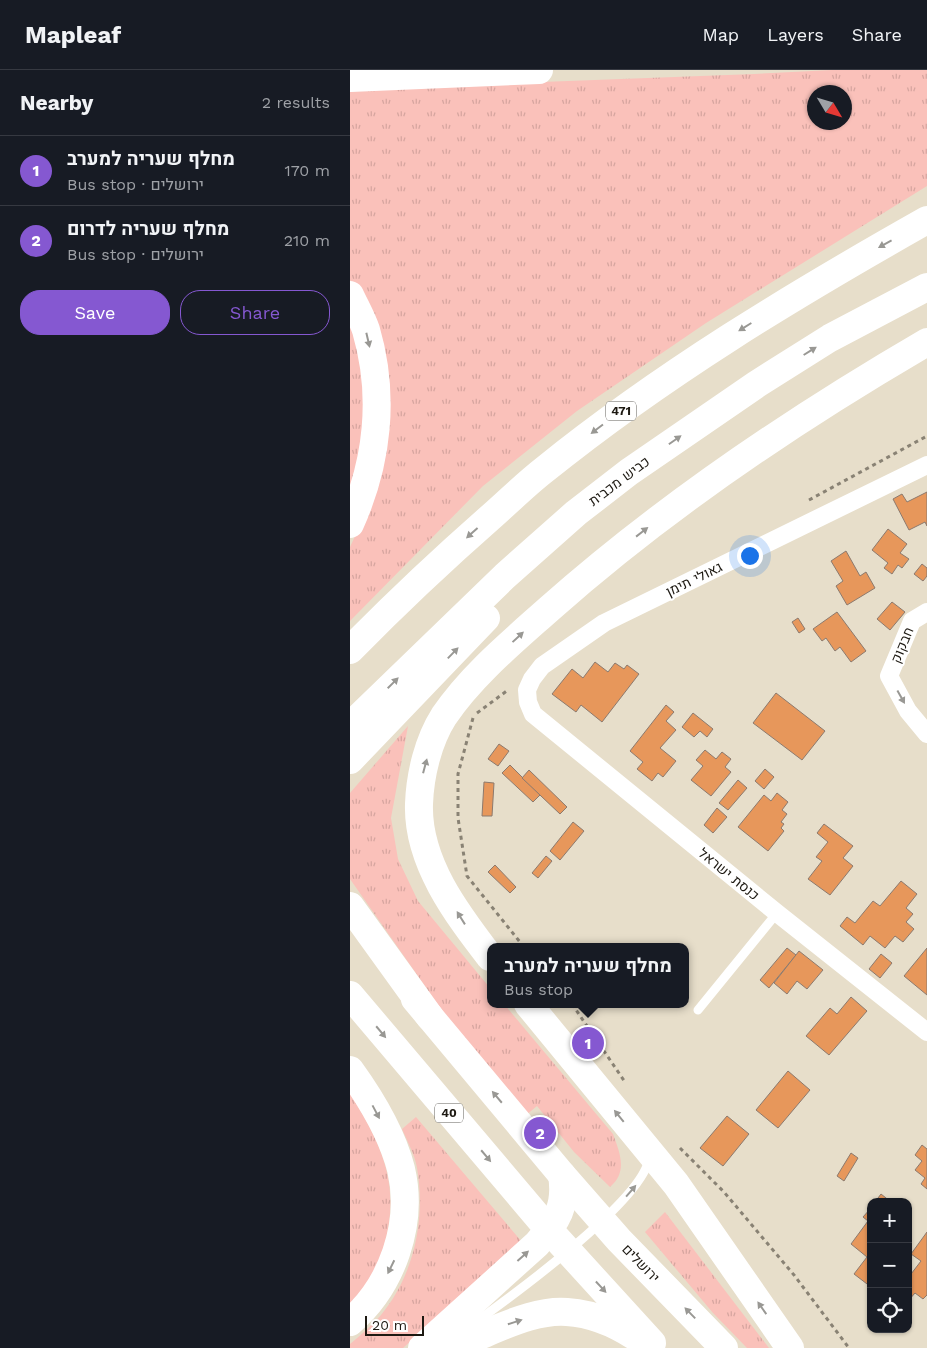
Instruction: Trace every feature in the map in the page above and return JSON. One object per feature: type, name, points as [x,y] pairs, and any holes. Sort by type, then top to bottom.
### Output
[{"type":"highway","points":[[350,79],[539,70]]},
{"type":"highway","name":"471","points":[[350,650],[468,536],[542,471],[596,428],[728,338],[801,292],[927,220]]},
{"type":"highway","name":"כביש מכבית","points":[[350,760],[360,727],[629,472],[749,389],[822,343],[927,287]]},
{"type":"highway","points":[[350,295],[365,328],[374,367],[378,404],[375,442],[366,483],[350,524]]},
{"type":"highway","points":[[487,953],[467,927],[444,890],[432,866],[422,833],[419,805],[422,774],[431,742],[443,718],[460,694],[487,665],[570,591],[626,544],[732,464],[845,391],[927,342]]},
{"type":"highway","points":[[350,906],[430,1017]]},
{"type":"highway","points":[[350,919],[430,1017]]},
{"type":"highway","name":"40","points":[[350,995],[549,1230],[657,1348]]},
{"type":"highway","points":[[531,1008],[676,1184],[790,1348]]},
{"type":"highway","name":"ירושלים","points":[[430,1017],[562,1175],[602,1220],[724,1348]]},
{"type":"highway","points":[[350,1070],[375,1110],[392,1143],[401,1170],[404,1199],[402,1229],[394,1259],[369,1304],[350,1322]]},
{"type":"highway","points":[[448,1342],[549,1230],[562,1208],[564,1196],[562,1175]]},
{"type":"highway","points":[[448,1342],[543,1314],[566,1312],[606,1321],[651,1348]]},
{"type":"street","name":"גאולי תימן","points":[[533,714],[528,702],[527,690],[532,679],[542,666],[604,623],[927,465]]},
{"type":"street","name":"חבקוק","points":[[927,612],[912,621],[889,676],[908,711],[927,734]]},
{"type":"street","name":"כנסת ישראל","points":[[533,714],[777,913],[927,1032]]},
{"type":"lane","points":[[698,1010],[777,913]]},
{"type":"lane","points":[[448,1342],[498,1307],[568,1251],[602,1220],[636,1186],[645,1172],[650,1154]]},
{"type":"path","points":[[505,693],[473,716],[458,774],[458,818],[467,876],[521,943]]},
{"type":"path","points":[[575,1008],[625,1083]]},
{"type":"path","points":[[676,1145],[724,1192],[788,1267],[848,1348]]},
{"type":"green space","points":[[832,70],[927,70],[927,186],[706,323],[577,411],[483,486],[350,621],[350,547],[363,519],[375,485],[358,289],[350,280],[350,92],[383,88]]},
{"type":"green space","points":[[350,316],[369,404],[350,500]]},
{"type":"green space","points":[[408,726],[391,818],[398,859],[418,901],[487,984],[487,1008],[507,1008],[613,1134],[620,1155],[621,1169],[616,1181],[610,1187],[574,1152],[537,1106],[525,1116],[450,1022],[350,879],[350,793]]},
{"type":"green space","points":[[350,1093],[370,1129],[385,1164],[389,1182],[390,1201],[389,1221],[379,1262],[367,1284],[350,1305]]},
{"type":"green space","points":[[416,1117],[522,1242],[403,1348],[350,1348],[350,1344],[381,1315],[392,1299],[402,1282],[415,1246],[420,1207],[417,1168],[415,1158],[402,1129]]},
{"type":"green space","points":[[665,1212],[769,1348],[747,1348],[713,1313],[645,1232]]},
{"type":"building","points":[[927,492],[927,526],[925,522],[909,530],[893,499],[902,494],[907,502]]},
{"type":"building","points":[[888,529],[907,544],[900,553],[909,559],[902,568],[898,565],[892,574],[884,568],[888,563],[872,550]]},
{"type":"building","points":[[846,551],[860,576],[866,572],[875,588],[847,605],[836,586],[843,581],[831,561]]},
{"type":"building","points":[[922,564],[927,568],[927,576],[923,581],[914,574]]},
{"type":"building","points":[[892,602],[905,612],[890,630],[877,619]]},
{"type":"building","points":[[837,612],[866,651],[851,662],[840,647],[835,651],[826,638],[822,641],[813,629]]},
{"type":"building","points":[[798,618],[805,629],[799,633],[792,622]]},
{"type":"building","points":[[595,662],[608,672],[615,663],[624,669],[627,665],[639,674],[602,722],[581,705],[576,712],[552,694],[572,669],[583,678]]},
{"type":"building","points":[[776,693],[825,731],[802,760],[753,723]]},
{"type":"building","points":[[666,705],[674,712],[666,721],[676,730],[660,748],[676,761],[663,777],[658,773],[652,781],[637,769],[643,762],[630,751]]},
{"type":"building","points":[[693,713],[713,729],[707,737],[700,731],[694,737],[682,727]]},
{"type":"building","points":[[499,744],[509,751],[498,766],[488,759]]},
{"type":"building","points":[[705,750],[716,759],[722,752],[731,759],[725,767],[731,772],[711,796],[691,780],[703,766],[696,760]]},
{"type":"building","points":[[510,765],[540,795],[533,802],[502,773]]},
{"type":"building","points":[[765,769],[774,777],[764,789],[755,781]]},
{"type":"building","points":[[529,770],[567,807],[560,814],[522,778]]},
{"type":"building","points":[[738,780],[747,788],[728,810],[719,803]]},
{"type":"building","points":[[484,782],[494,783],[492,816],[482,816]]},
{"type":"building","points":[[777,793],[788,802],[782,810],[787,814],[781,822],[784,824],[781,828],[784,831],[768,851],[738,827],[764,795],[771,801]]},
{"type":"building","points":[[717,808],[727,817],[713,833],[704,825]]},
{"type":"building","points":[[573,822],[584,831],[560,860],[550,851]]},
{"type":"building","points":[[824,824],[853,846],[843,858],[853,866],[830,895],[808,879],[822,861],[816,857],[828,842],[817,833]]},
{"type":"building","points":[[546,856],[552,861],[538,878],[532,873]]},
{"type":"building","points":[[495,865],[516,887],[510,893],[488,872]]},
{"type":"building","points":[[901,881],[917,894],[906,908],[913,914],[906,922],[914,929],[903,942],[895,936],[885,948],[870,936],[863,945],[840,926],[847,917],[855,923],[873,901],[880,906]]},
{"type":"building","points":[[787,948],[796,955],[769,988],[760,980]]},
{"type":"building","points":[[927,948],[927,995],[904,976]]},
{"type":"building","points":[[799,951],[823,970],[807,989],[797,981],[787,994],[774,983]]},
{"type":"building","points":[[881,954],[892,963],[880,978],[869,969]]},
{"type":"building","points":[[851,997],[867,1011],[829,1055],[806,1036],[830,1008],[837,1014]]},
{"type":"building","points":[[788,1071],[810,1090],[778,1128],[756,1110]]},
{"type":"building","points":[[727,1116],[749,1134],[723,1166],[700,1148]]},
{"type":"building","points":[[922,1145],[927,1149],[927,1189],[921,1184],[925,1178],[915,1170],[922,1161],[915,1155]]},
{"type":"building","points":[[851,1153],[858,1158],[844,1181],[837,1176]]},
{"type":"building","points":[[881,1194],[886,1198],[878,1198]]},
{"type":"building","points":[[867,1222],[867,1257],[851,1244]]},
{"type":"building","points":[[927,1232],[927,1295],[923,1299],[915,1293],[912,1296],[912,1273],[921,1261],[912,1255]]},
{"type":"building","points":[[867,1257],[867,1284],[854,1274]]},
{"type":"place","name":"מחלף שעריה למערב","points":[[588,1043]]},
{"type":"place","name":"מחלף שעריה לדרום","points":[[540,1133]]}]
